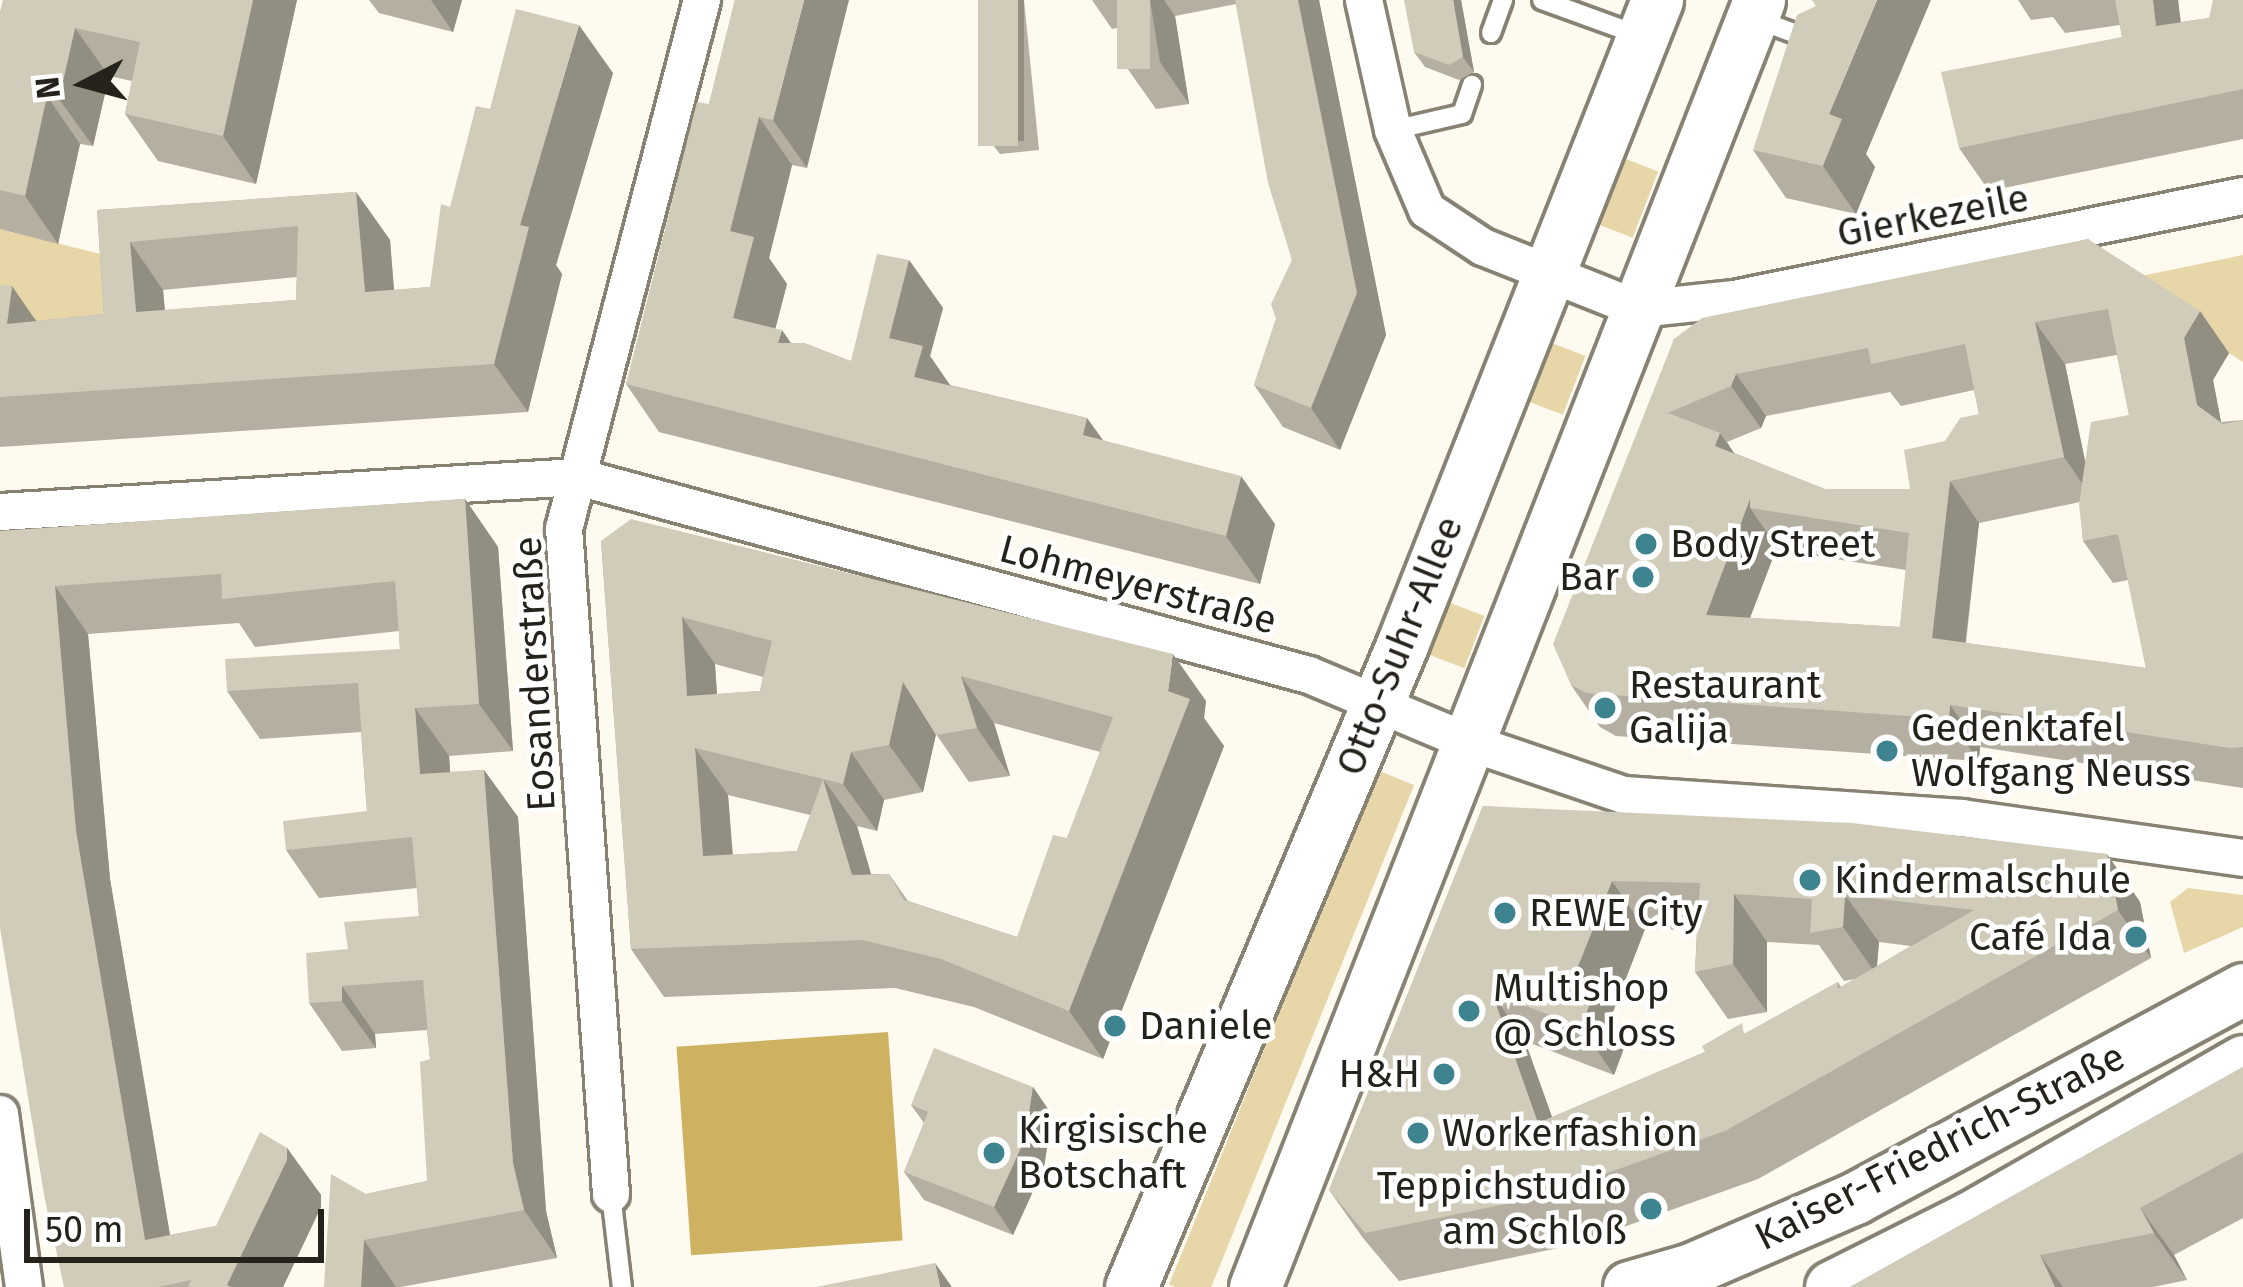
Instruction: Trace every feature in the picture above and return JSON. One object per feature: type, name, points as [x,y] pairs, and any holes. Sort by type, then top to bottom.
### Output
[{"type":"main road","points":[[1255,1287],[1755,9]]},
{"type":"main road","name":"Otto-Suhr-Allee","points":[[1131,1287],[1378,704],[1650,18]]},
{"type":"main road","name":"Kaiser-Friedrich-Straße","points":[[1629,1287],[1691,1269],[1855,1198],[2243,989]]},
{"type":"main road","name":"Kaiser-Friedrich-Straße","points":[[1831,1287],[1969,1218],[2243,1061]]},
{"type":"street","name":"Eosanderstraße","points":[[611,1194],[563,529],[702,0]]},
{"type":"street","points":[[1364,0],[1394,130],[1426,210],[1550,276],[1639,309]]},
{"type":"street","name":"Gierkezeile","points":[[1639,309],[1734,299],[2243,196]]},
{"type":"street","name":"Lohmeyerstraße","points":[[0,512],[578,477],[1310,675],[1471,743],[1624,795],[1962,818],[2243,858]]},
{"type":"street","points":[[0,1114],[24,1287]]},
{"type":"lane","points":[[1491,33],[1503,0]]},
{"type":"lane","points":[[1542,0],[1650,18]]},
{"type":"lane","points":[[1755,9],[1836,50]]},
{"type":"lane","points":[[1394,130],[1462,114],[1472,85]]},
{"type":"lane","name":"Eosanderstraße","points":[[611,1194],[622,1287]]},
{"type":"shaded area","points":[[1618,156],[1658,171],[1633,238],[1593,222]]},
{"type":"shaded area","points":[[0,229],[121,259],[135,325],[0,333]]},
{"type":"shaded area","points":[[2243,255],[2243,362],[2117,281]]},
{"type":"shaded area","points":[[1549,342],[1585,356],[1563,415],[1526,401]]},
{"type":"shaded area","points":[[1448,602],[1484,616],[1464,668],[1428,654]]},
{"type":"shaded area","points":[[1377,770],[1414,785],[1211,1287],[1169,1285]]},
{"type":"shaded area","points":[[2188,888],[2243,895],[2243,927],[2184,953],[2170,902]]},
{"type":"shaded area","points":[[888,1032],[903,1240],[691,1255],[677,1047]]},
{"type":"building","points":[[3,0],[253,0],[223,136],[125,114],[140,42],[75,28],[59,99],[47,96],[25,196],[0,190]]},
{"type":"building","points":[[735,0],[804,0],[773,120],[759,117],[730,231],[754,237],[733,318],[782,330],[778,343],[805,343],[851,361],[877,254],[909,260],[889,338],[923,346],[914,377],[1087,418],[1083,435],[1241,476],[1226,536],[626,384],[697,102],[709,104]]},
{"type":"building","points":[[978,0],[1018,0],[1018,146],[978,146]]},
{"type":"building","points":[[1117,0],[1150,0],[1150,69],[1117,69]]},
{"type":"building","points":[[1235,0],[1298,0],[1357,293],[1311,408],[1254,385],[1276,319],[1271,304],[1292,260],[1268,183]]},
{"type":"building","points":[[1404,0],[1453,0],[1463,57],[1449,65],[1414,52]]},
{"type":"building","points":[[1812,0],[1877,0],[1829,114],[1842,119],[1823,166],[1753,150],[1797,15],[1816,6]]},
{"type":"building","points":[[2115,0],[2153,0],[2156,26],[2209,18],[2213,0],[2243,0],[2243,89],[1959,148],[1941,72],[2122,37]]},
{"type":"building","points":[[516,9],[579,25],[520,225],[529,227],[494,364],[0,397],[0,285],[12,286],[7,324],[104,314],[97,210],[356,192],[365,292],[430,287],[441,204],[450,207],[476,106],[490,109]],"holes":[[[298,226],[296,300],[136,312],[130,242]]]},
{"type":"building","points":[[2088,239],[2200,311],[2184,338],[2197,405],[2223,424],[2243,420],[2243,747],[1950,705],[1949,719],[1586,693],[1571,685],[1553,644],[1674,339],[1702,318]],"holes":[[[2108,309],[2129,415],[2091,422],[2079,504],[2083,541],[2118,534],[2146,668],[1932,638],[1950,481],[2064,457],[2035,322]],[[1965,344],[1979,414],[1960,418],[1945,441],[1904,450],[1910,489],[1825,489],[1715,446],[1720,433],[1668,413],[1731,386],[1736,374],[1868,348],[1871,364]],[[1750,499],[1750,508],[1909,533],[1900,627],[1706,615]]]},
{"type":"building","points":[[465,499],[479,704],[415,708],[420,774],[484,770],[513,1163],[524,1210],[364,1240],[361,1287],[324,1287],[331,1174],[366,1194],[427,1181],[420,1062],[430,1059],[423,980],[342,986],[342,1001],[309,1003],[306,953],[348,949],[344,922],[419,916],[412,837],[286,850],[283,821],[367,811],[358,683],[227,691],[225,659],[400,649],[395,581],[222,599],[221,574],[55,586],[76,831],[145,1240],[216,1226],[260,1132],[287,1148],[287,1160],[227,1285],[231,1287],[188,1287],[191,1280],[158,1287],[64,1287],[0,928],[0,531]]},
{"type":"building","points":[[631,519],[1173,654],[1168,691],[1190,699],[1069,1011],[941,959],[862,940],[631,949],[601,541]],"holes":[[[682,617],[772,641],[760,691],[687,696]],[[961,676],[1113,717],[1067,838],[1053,835],[1017,937],[904,900],[889,874],[852,875],[823,779],[843,784],[851,752],[889,745],[903,682],[936,735],[977,728]],[[695,748],[823,779],[797,851],[703,856]]]},
{"type":"building","points":[[1483,806],[1852,823],[2107,854],[2118,910],[1725,1131],[1540,1197],[1365,1233],[1329,1190]],"holes":[[[1612,881],[1700,883],[1695,972],[1733,964],[1734,894],[1812,899],[1810,933],[1843,927],[1845,895],[1974,910],[1837,989],[1838,982],[1744,1034],[1742,1023],[1702,1046],[1705,1052],[1538,1123],[1492,993],[1581,1027],[1594,993],[1571,984]]]},
{"type":"building","name":"Kirgisische Botschaft","points":[[934,1048],[1033,1087],[1025,1139],[994,1207],[904,1172],[928,1112],[911,1105]]},
{"type":"building","points":[[2243,1067],[2243,1152],[2140,1208],[2154,1233],[2040,1255],[2055,1287],[1850,1287]]},
{"type":"building","points":[[935,1263],[940,1287],[816,1287]]},
{"type":"place","name":"Body Street","points":[[1646,544]]},
{"type":"place","name":"Bar","points":[[1643,577]]},
{"type":"place","name":"Restaurant Galija","points":[[1605,708]]},
{"type":"place","name":"Gedenktafel Wolfgang Neuss","points":[[1887,751]]},
{"type":"place","name":"Kindermalschule","points":[[1810,880]]},
{"type":"place","name":"REWE City","points":[[1505,913]]},
{"type":"place","name":"Café Ida","points":[[2136,937]]},
{"type":"place","name":"Multishop @ Schloss","points":[[1469,1011]]},
{"type":"place","name":"Daniele","points":[[1115,1026]]},
{"type":"place","name":"H&H","points":[[1444,1074]]},
{"type":"place","name":"Workerfashion","points":[[1418,1133]]},
{"type":"place","name":"Kirgisische Botschaft","points":[[994,1153]]},
{"type":"place","name":"Teppichstudio am Schloß","points":[[1651,1209]]}]
